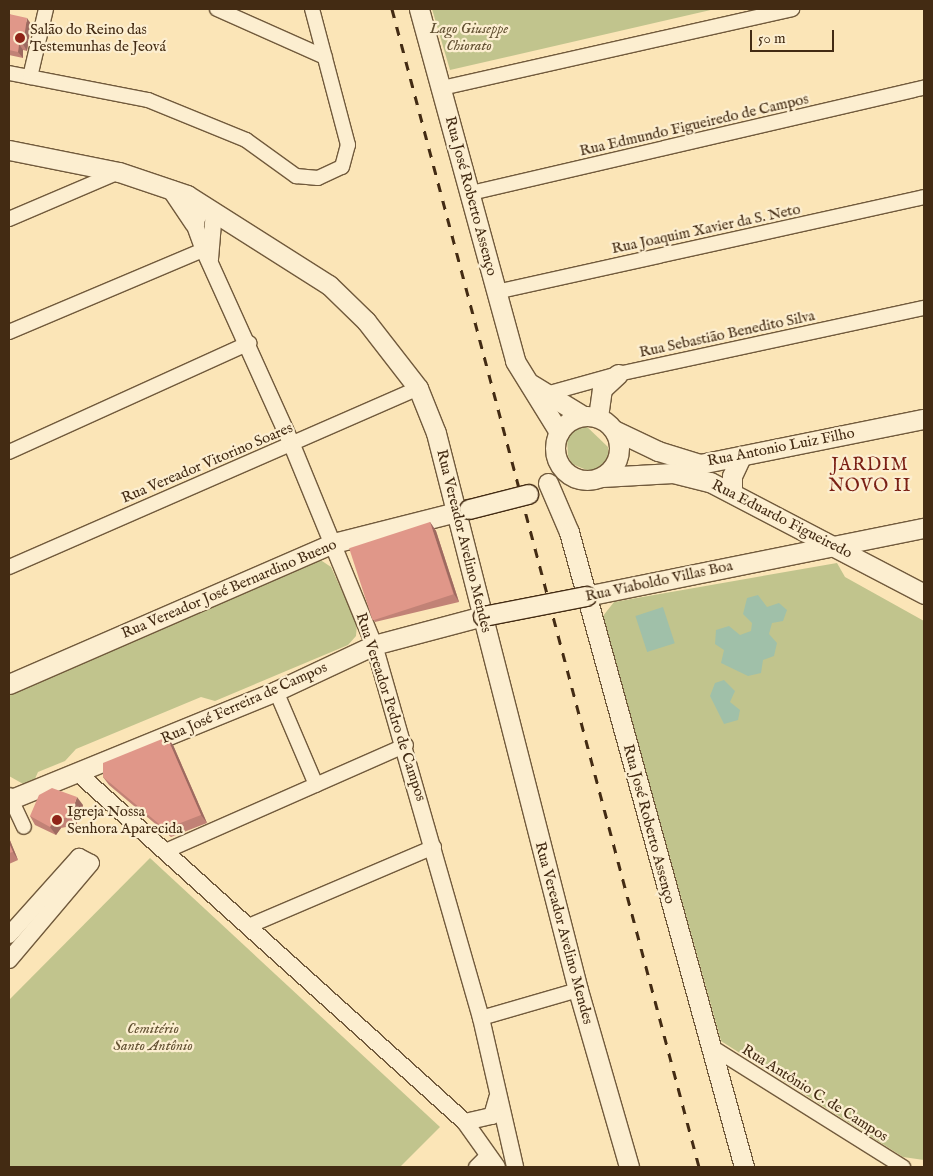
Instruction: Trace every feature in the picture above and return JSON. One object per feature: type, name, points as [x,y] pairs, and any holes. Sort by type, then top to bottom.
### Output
[{"type":"main road","name":"Rua José Roberto Assenço","points":[[419,9],[471,193],[515,361],[525,381],[542,394],[591,417]]},
{"type":"main road","name":"Rua Vereador Avelino Mendes","points":[[9,150],[119,172],[172,190],[209,209],[329,285],[366,321],[418,388],[463,511],[483,616],[578,990],[629,1167]]},
{"type":"main road","points":[[172,190],[194,223]]},
{"type":"main road","points":[[559,432],[591,417],[602,389],[618,374]]},
{"type":"main road","points":[[542,394],[559,432],[555,448],[561,467],[574,477],[597,479],[619,456],[614,430],[591,417]]},
{"type":"main road","name":"Rua Antonio Luiz Filho","points":[[614,430],[686,462],[741,457],[924,419]]},
{"type":"main road","points":[[732,492],[732,476],[741,457]]},
{"type":"main road","points":[[541,490],[561,467]]},
{"type":"main road","name":"Rua Eduardo Figueiredo","points":[[597,479],[678,473],[732,492],[924,594]]},
{"type":"main road","name":"Rua Vereador José Bernardino Bueno","points":[[9,684],[334,543],[541,490],[597,479]]},
{"type":"main road","name":"Rua José Roberto Assenço","points":[[541,490],[586,596],[744,1167]]},
{"type":"main road","name":"Rua Viaboldo Villas Boa","points":[[483,616],[924,528]]},
{"type":"main road","name":"Rua José Ferreira de Campos","points":[[9,798],[79,774],[276,691],[374,645],[483,616]]},
{"type":"street","points":[[30,77],[46,9]]},
{"type":"street","points":[[217,9],[325,58]]},
{"type":"street","points":[[9,73],[148,100],[246,140],[296,176],[318,178],[334,174],[347,157],[348,145],[312,9]]},
{"type":"street","points":[[442,88],[792,9]]},
{"type":"street","name":"Rua Edmundo Figueiredo de Campos","points":[[471,193],[924,88]]},
{"type":"street","points":[[9,219],[119,172]]},
{"type":"street","name":"Rua Joaquim Xavier da S. Neto","points":[[496,292],[924,197]]},
{"type":"street","points":[[194,223],[209,209]]},
{"type":"street","name":"Rua Vereador Pedro de Campos","points":[[209,209],[207,248],[210,266],[248,343],[334,543],[374,645],[406,745],[481,1018],[514,1167]]},
{"type":"street","name":"Rua Vereador Pedro de Campos","points":[[194,223],[207,248]]},
{"type":"street","points":[[9,332],[207,248]]},
{"type":"street","name":"Rua Sebastião Benedito Silva","points":[[542,394],[618,374],[924,308]]},
{"type":"street","points":[[9,452],[248,343]]},
{"type":"street","name":"Rua Vereador Vitorino Soares","points":[[9,567],[292,445],[418,388]]},
{"type":"street","points":[[276,691],[316,785]]},
{"type":"street","points":[[168,850],[406,745]]},
{"type":"street","points":[[79,774],[168,850],[465,1122],[486,1164]]},
{"type":"street","points":[[9,798],[24,827]]},
{"type":"street","points":[[251,925],[434,847]]},
{"type":"street","points":[[9,935],[79,857],[91,863],[9,960]]},
{"type":"street","points":[[481,1018],[578,990]]},
{"type":"street","name":"Rua Antônio C. de Campos","points":[[710,1046],[903,1167]]},
{"type":"street","points":[[465,1122],[492,1116],[498,1096]]},
{"type":"green space","name":"Lago Giuseppe Chiorato","points":[[432,9],[715,9],[450,70]]},
{"type":"green space","points":[[583,423],[608,447],[609,465],[594,473],[572,464],[568,456],[567,437]]},
{"type":"green space","points":[[319,559],[331,567],[357,624],[356,636],[348,645],[215,701],[201,697],[76,749],[65,761],[38,772],[34,781],[25,785],[9,776],[9,695]]},
{"type":"green space","points":[[837,563],[845,577],[924,621],[924,1160],[903,1157],[721,1041],[603,616],[614,602]]},
{"type":"green space","name":"Cemitério Santo Antônio","points":[[150,858],[440,1127],[400,1167],[9,1167],[9,1000]]},
{"type":"shaded area","points":[[758,595],[767,607],[779,603],[787,610],[783,621],[772,623],[769,634],[777,643],[774,656],[763,660],[761,673],[748,676],[721,663],[724,650],[715,644],[716,630],[729,626],[740,635],[751,631],[752,623],[743,614],[747,598]]},
{"type":"shaded area","points":[[663,607],[675,643],[647,652],[635,616]]},
{"type":"shaded area","points":[[724,680],[735,691],[730,702],[740,710],[738,720],[724,724],[710,696],[715,683]]},
{"type":"building","points":[[9,14],[27,18],[23,44],[19,44],[18,52],[9,50]]},
{"type":"building","points":[[430,522],[453,594],[373,621],[349,548]]},
{"type":"building","points":[[167,737],[201,815],[165,829],[103,777],[103,763]]},
{"type":"building","points":[[52,788],[77,797],[70,817],[55,820],[50,827],[30,816],[39,795]]},
{"type":"building","points":[[9,843],[13,852],[9,853]]},
{"type":"railway","points":[[392,9],[699,1167]]},
{"type":"place","name":"Salão do Reino das Testemunhas de Jeová","points":[[20,38]]},
{"type":"place","name":"Igreja Nossa Senhora Aparecida","points":[[57,820]]},
{"type":"district","name":"JARDIM NOVO II","points":[[870,477]]}]
